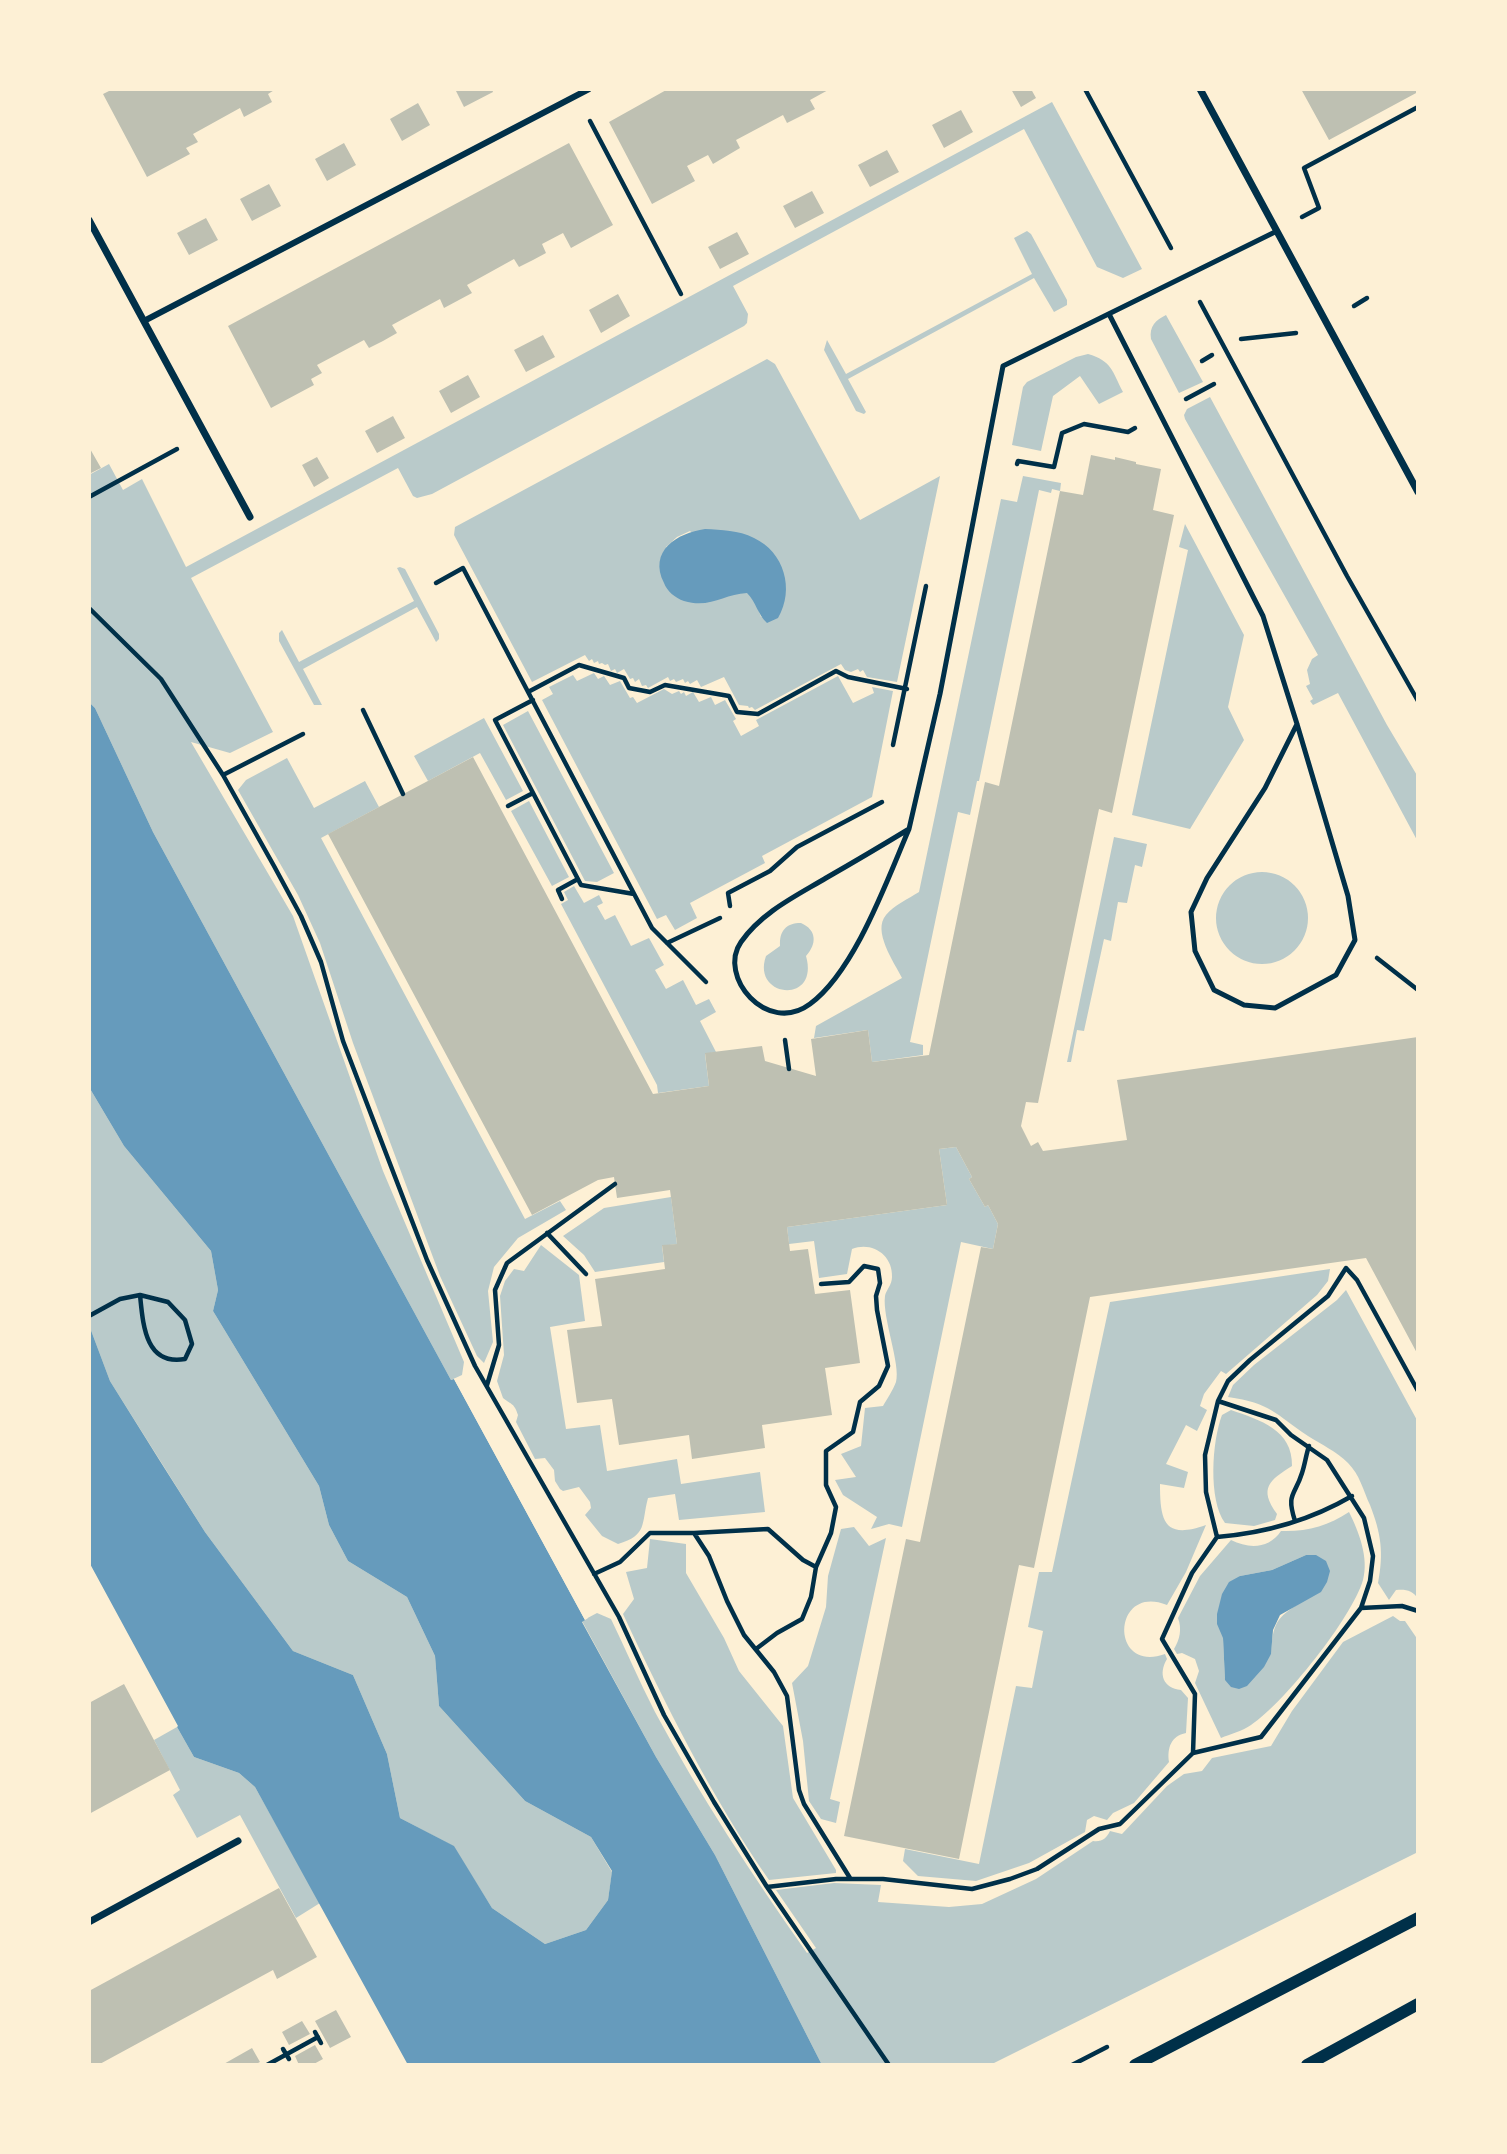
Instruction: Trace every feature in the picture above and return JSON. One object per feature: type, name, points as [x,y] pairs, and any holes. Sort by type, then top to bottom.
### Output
[{"type":"street","points":[[144,321],[589,89]]},
{"type":"street","points":[[1200,89],[1418,492]]},
{"type":"street","points":[[89,220],[250,517]]},
{"type":"street","points":[[89,1922],[238,1841]]},
{"type":"street","points":[[1135,2065],[1418,1918]]},
{"type":"street","points":[[1307,2065],[1418,2004]]},
{"type":"lane","points":[[909,829],[773,910],[740,943],[734,961],[752,1001],[768,1012],[790,1012],[808,1006],[830,987],[867,926],[909,829],[940,694],[1003,366],[1277,231]]},
{"type":"lane","points":[[1109,314],[1263,617],[1297,724],[1348,896],[1355,940],[1336,975],[1275,1008],[1244,1005],[1214,990],[1195,951],[1191,912],[1207,878],[1265,788],[1297,724]]},
{"type":"path","points":[[1084,89],[1347,576],[1418,701]]},
{"type":"path","points":[[577,96],[681,294]]},
{"type":"path","points":[[1277,231],[1319,208],[1304,168],[1418,107]]},
{"type":"path","points":[[1241,339],[1307,332]]},
{"type":"path","points":[[1202,361],[1212,355]]},
{"type":"path","points":[[1182,401],[1214,384]]},
{"type":"path","points":[[1016,470],[1018,461],[1054,467],[1062,433],[1084,424],[1128,432],[1142,424]]},
{"type":"path","points":[[89,497],[205,433]]},
{"type":"path","points":[[436,583],[463,568],[652,928],[718,993],[725,1007],[748,995]]},
{"type":"path","points":[[892,752],[927,583]]},
{"type":"path","points":[[89,608],[162,679],[223,775],[301,916],[321,962],[343,1041],[427,1260],[486,1386],[619,1617],[670,1726],[713,1802],[889,2065]]},
{"type":"path","points":[[528,692],[579,665],[624,678],[629,688],[650,692],[665,685],[729,696],[737,712],[758,714],[836,671],[848,677],[940,694]]},
{"type":"path","points":[[533,700],[495,720],[533,793],[581,885],[634,894]]},
{"type":"path","points":[[363,710],[403,794]]},
{"type":"path","points":[[223,775],[303,734]]},
{"type":"path","points":[[667,943],[725,915],[730,907],[728,893],[770,871],[797,848],[882,803],[884,791]]},
{"type":"path","points":[[508,806],[533,793]]},
{"type":"path","points":[[562,899],[558,890],[578,879]]},
{"type":"path","points":[[1355,940],[1418,990]]},
{"type":"path","points":[[486,1386],[499,1345],[495,1290],[502,1270],[507,1263],[615,1184]]},
{"type":"path","points":[[547,1233],[586,1274]]},
{"type":"path","points":[[756,1649],[802,1619],[811,1597],[816,1567],[831,1533],[836,1507],[827,1485],[826,1451],[853,1432],[860,1402],[879,1386],[888,1366],[877,1310],[876,1296],[880,1283],[878,1269],[864,1265],[849,1282],[821,1284]]},
{"type":"path","points":[[1193,1753],[1195,1694],[1162,1639],[1192,1573],[1217,1537],[1206,1492],[1205,1455],[1218,1401],[1228,1381],[1328,1296],[1346,1268],[1357,1280],[1418,1391]]},
{"type":"path","points":[[89,1316],[120,1299],[140,1295],[168,1301],[185,1320],[192,1344],[185,1359],[172,1361],[160,1357],[150,1343],[142,1320],[140,1295]]},
{"type":"path","points":[[767,1886],[883,1879],[972,1889],[1010,1879],[1037,1869],[1099,1829],[1120,1824],[1193,1753],[1261,1737],[1360,1608],[1370,1581],[1373,1556],[1364,1518],[1327,1460],[1291,1435],[1276,1420],[1218,1401]]},
{"type":"path","points":[[1296,1521],[1290,1500],[1303,1472],[1309,1446]]},
{"type":"path","points":[[1217,1537],[1252,1534],[1324,1513],[1352,1496]]},
{"type":"path","points":[[594,1574],[620,1562],[650,1533],[768,1529],[803,1560],[816,1567]]},
{"type":"path","points":[[694,1533],[709,1556],[744,1635],[774,1672],[787,1696],[799,1790],[804,1804],[850,1879]]},
{"type":"path","points":[[1360,1608],[1402,1606],[1418,1611]]},
{"type":"path","points":[[270,2062],[318,2037]]},
{"type":"shaded area","points":[[1052,102],[1142,269],[1123,278],[1097,267],[1024,129],[733,286],[748,314],[744,326],[432,494],[417,498],[413,496],[398,468],[191,578],[273,732],[230,753],[191,742],[293,916],[383,1171],[464,1362],[462,1375],[451,1380],[153,832],[95,708],[89,702],[89,475],[109,464],[123,490],[142,479],[186,567]]},
{"type":"shaded area","points":[[1027,231],[1067,300],[1067,305],[1054,312],[1034,278],[848,379],[866,412],[864,414],[856,411],[824,350],[827,340],[846,374],[1032,274],[1014,238]]},
{"type":"shaded area","points":[[1166,315],[1203,382],[1179,393],[1151,339],[1154,324]]},
{"type":"shaded area","points":[[1088,354],[1107,364],[1123,392],[1099,404],[1080,376],[1053,396],[1041,451],[1012,445],[1023,387],[1027,382],[1076,357]]},
{"type":"shaded area","points":[[767,359],[775,364],[860,520],[940,476],[897,682],[867,677],[863,670],[851,672],[845,670],[841,664],[755,710],[739,705],[724,677],[701,687],[697,680],[690,684],[683,679],[670,681],[668,677],[648,688],[646,685],[642,686],[639,679],[635,682],[633,678],[630,679],[624,669],[617,673],[615,669],[611,671],[608,664],[599,664],[598,661],[594,663],[585,655],[532,682],[454,535],[455,527]],"holes":[[[690,531],[778,618],[761,617],[755,601],[748,593],[733,593],[666,547],[677,537]]]},
{"type":"shaded area","points":[[1210,397],[1387,725],[1418,777],[1418,842],[1338,693],[1313,705],[1310,701],[1313,699],[1306,686],[1310,684],[1307,670],[1312,659],[1318,655],[1185,419],[1187,409]]},
{"type":"shaded area","points":[[1023,476],[1061,483],[1060,491],[1052,489],[1051,493],[1039,490],[979,781],[970,815],[958,812],[910,1042],[923,1045],[923,1055],[872,1062],[868,1030],[814,1038],[816,1026],[902,978],[883,938],[882,922],[893,908],[919,892],[1001,499],[1017,502]]},
{"type":"shaded area","points":[[1185,524],[1244,635],[1228,707],[1244,740],[1190,829],[1132,815],[1188,550],[1179,547]]},
{"type":"shaded area","points":[[397,568],[405,569],[439,634],[439,639],[436,642],[417,607],[303,669],[322,705],[314,705],[279,641],[279,633],[282,630],[299,662],[414,601]]},
{"type":"shaded area","points":[[594,673],[598,679],[604,676],[610,685],[620,681],[630,698],[633,697],[637,703],[664,689],[672,694],[684,692],[686,696],[693,692],[699,702],[711,697],[715,705],[725,700],[736,719],[733,721],[741,736],[759,726],[756,720],[838,676],[853,703],[874,693],[872,687],[893,691],[872,797],[762,856],[765,863],[690,903],[697,918],[675,930],[666,915],[657,919],[542,700],[553,694],[549,687],[573,675],[577,681]]},
{"type":"shaded area","points":[[528,711],[614,873],[597,882],[585,881],[503,725]]},
{"type":"shaded area","points":[[484,718],[523,791],[506,800],[480,753],[428,781],[414,756]]},
{"type":"shaded area","points":[[287,758],[314,808],[365,781],[379,807],[321,838],[525,1219],[560,1201],[566,1210],[518,1238],[494,1267],[488,1291],[493,1342],[484,1363],[477,1356],[440,1276],[353,1043],[320,943],[298,895],[238,790],[246,780]]},
{"type":"shaded area","points":[[529,801],[569,877],[552,886],[511,811]]},
{"type":"shaded area","points":[[1114,837],[1147,844],[1142,867],[1135,865],[1127,903],[1118,902],[1111,941],[1104,939],[1084,1031],[1077,1030],[1071,1062],[1067,1062]]},
{"type":"shaded area","points":[[1262,872],[1280,875],[1295,885],[1305,900],[1308,918],[1305,936],[1295,951],[1280,961],[1262,964],[1244,961],[1229,951],[1219,936],[1216,918],[1219,900],[1229,885],[1244,875]]},
{"type":"shaded area","points":[[574,886],[584,903],[599,895],[603,903],[597,906],[605,920],[615,915],[631,946],[649,938],[664,965],[655,970],[666,989],[683,980],[696,1005],[709,999],[716,1012],[700,1021],[716,1052],[705,1054],[709,1086],[658,1093],[657,1085],[561,904],[568,900],[564,892]]},
{"type":"shaded area","points":[[801,923],[810,929],[814,938],[806,956],[808,972],[804,983],[796,989],[776,987],[768,981],[764,970],[766,956],[780,946],[785,929],[791,924]]},
{"type":"shaded area","points":[[89,1087],[124,1146],[211,1251],[218,1290],[213,1311],[319,1486],[329,1525],[348,1561],[407,1597],[435,1656],[439,1706],[525,1801],[591,1837],[612,1872],[608,1900],[586,1930],[545,1944],[492,1908],[453,1846],[400,1818],[387,1754],[353,1675],[293,1651],[205,1532],[110,1381],[89,1325]]},
{"type":"shaded area","points":[[956,1147],[972,1177],[969,1179],[998,1224],[993,1249],[961,1242],[902,1527],[889,1524],[871,1529],[877,1517],[843,1495],[835,1480],[856,1477],[841,1454],[861,1446],[865,1408],[883,1406],[896,1382],[896,1364],[885,1305],[892,1280],[891,1269],[889,1262],[880,1252],[860,1247],[852,1249],[847,1274],[819,1278],[814,1241],[789,1244],[787,1227],[947,1205],[939,1149]]},
{"type":"shaded area","points":[[671,1197],[677,1244],[662,1246],[664,1262],[595,1272],[584,1255],[563,1236],[604,1208]]},
{"type":"shaded area","points":[[541,1245],[579,1275],[585,1321],[550,1327],[566,1429],[600,1425],[607,1471],[677,1459],[681,1484],[760,1472],[765,1512],[679,1520],[675,1494],[648,1498],[639,1532],[628,1541],[618,1544],[602,1536],[585,1515],[591,1508],[590,1502],[579,1487],[563,1491],[560,1489],[555,1481],[554,1470],[545,1458],[535,1459],[516,1422],[518,1415],[515,1408],[503,1398],[497,1381],[504,1355],[500,1296],[505,1281],[514,1269],[524,1271]]},
{"type":"shaded area","points":[[1330,1269],[1328,1281],[1317,1295],[1226,1374],[1221,1371],[1204,1394],[1200,1406],[1207,1410],[1197,1431],[1186,1425],[1166,1464],[1188,1472],[1184,1488],[1160,1484],[1161,1508],[1167,1524],[1181,1530],[1206,1525],[1186,1572],[1167,1605],[1149,1602],[1136,1606],[1127,1616],[1124,1629],[1134,1652],[1147,1657],[1165,1654],[1167,1659],[1163,1675],[1166,1683],[1181,1690],[1188,1698],[1186,1733],[1171,1743],[1169,1762],[1134,1803],[1113,1813],[1107,1820],[1094,1816],[1087,1820],[1085,1832],[1029,1863],[976,1881],[918,1876],[903,1861],[905,1849],[979,1864],[1016,1686],[1032,1688],[1043,1631],[1028,1627],[1039,1572],[1052,1572],[1110,1302]]},
{"type":"shaded area","points":[[1346,1290],[1418,1422],[1418,1599],[1411,1592],[1396,1590],[1389,1600],[1378,1583],[1381,1553],[1377,1525],[1361,1483],[1348,1463],[1272,1410],[1228,1397],[1233,1385],[1254,1365]]},
{"type":"shaded area","points":[[1231,1410],[1273,1428],[1287,1443],[1292,1466],[1273,1480],[1268,1491],[1268,1498],[1277,1514],[1275,1520],[1254,1526],[1225,1523],[1220,1513],[1214,1486],[1214,1455],[1222,1415]]},
{"type":"shaded area","points":[[1349,1512],[1364,1554],[1365,1572],[1346,1616],[1298,1679],[1265,1714],[1240,1731],[1221,1738],[1195,1683],[1199,1671],[1195,1659],[1182,1653],[1177,1654],[1174,1649],[1180,1634],[1178,1618],[1200,1576],[1231,1540],[1258,1546],[1271,1541],[1281,1531],[1316,1527]],"holes":[[[1306,1555],[1297,1605],[1276,1625],[1271,1654],[1225,1680],[1223,1638],[1240,1576],[1272,1570]]]},
{"type":"shaded area","points":[[854,1527],[869,1546],[886,1538],[830,1799],[840,1802],[836,1823],[821,1819],[809,1801],[803,1741],[792,1683],[808,1666],[826,1607],[828,1576],[841,1529]]},
{"type":"shaded area","points":[[650,1539],[686,1544],[686,1573],[724,1638],[739,1671],[783,1726],[793,1798],[836,1873],[769,1880],[709,1783],[623,1614],[634,1599],[626,1572],[647,1568]]},
{"type":"shaded area","points":[[597,1613],[611,1619],[655,1712],[708,1805],[807,1953],[816,1948],[776,1890],[834,1883],[881,1885],[878,1902],[949,1907],[982,1904],[1036,1879],[1093,1841],[1103,1839],[1110,1831],[1122,1834],[1167,1786],[1184,1774],[1202,1771],[1212,1758],[1271,1746],[1292,1711],[1343,1642],[1393,1616],[1405,1621],[1418,1640],[1418,1852],[990,2065],[822,2065],[715,1855],[656,1757],[582,1621]]},
{"type":"shaded area","points":[[177,1727],[194,1757],[239,1773],[255,1787],[320,1903],[296,1918],[240,1815],[197,1838],[173,1795],[180,1790],[154,1740]]},
{"type":"water","points":[[705,529],[748,535],[773,552],[784,572],[786,584],[786,595],[778,618],[767,623],[747,593],[693,603],[678,598],[669,591],[660,572],[663,553],[676,539]]},
{"type":"water","points":[[89,702],[95,708],[153,832],[451,1380],[454,1379],[656,1757],[715,1855],[822,2065],[408,2065],[255,1787],[239,1773],[194,1757],[177,1727],[89,1562],[89,1325],[110,1381],[160,1461],[205,1532],[293,1651],[353,1675],[387,1754],[400,1818],[454,1846],[492,1908],[545,1944],[586,1930],[608,1900],[612,1871],[591,1837],[525,1801],[439,1706],[435,1656],[407,1597],[348,1561],[329,1525],[319,1486],[213,1311],[218,1290],[211,1251],[124,1146],[89,1087]]},
{"type":"water","points":[[1306,1555],[1316,1555],[1326,1561],[1330,1571],[1327,1582],[1321,1592],[1280,1615],[1273,1630],[1271,1654],[1264,1667],[1247,1686],[1239,1689],[1231,1687],[1225,1680],[1223,1638],[1217,1624],[1222,1594],[1229,1582],[1240,1576],[1272,1570]]},
{"type":"pier","points":[[457,1378],[588,1618],[585,1620],[454,1379]]},
{"type":"building","points":[[113,89],[276,89],[268,94],[272,102],[244,117],[240,108],[193,134],[198,142],[186,148],[190,154],[147,177],[103,94]]},
{"type":"building","points":[[455,89],[492,89],[493,92],[464,107]]},
{"type":"building","points":[[668,89],[830,89],[810,100],[815,109],[787,123],[783,115],[736,140],[740,148],[713,164],[708,155],[687,166],[695,181],[652,204],[609,122]]},
{"type":"building","points":[[1011,89],[1031,89],[1036,98],[1021,107]]},
{"type":"building","points":[[1301,89],[1418,89],[1418,92],[1329,140]]},
{"type":"building","points":[[418,103],[430,125],[402,141],[390,119]]},
{"type":"building","points":[[961,110],[973,132],[944,148],[932,125]]},
{"type":"building","points":[[344,143],[356,165],[327,181],[315,159]]},
{"type":"building","points":[[569,143],[613,225],[571,248],[563,233],[542,244],[546,253],[519,267],[514,259],[467,285],[472,293],[444,308],[440,299],[392,325],[397,333],[383,341],[369,348],[364,340],[317,365],[322,373],[311,379],[314,385],[271,408],[228,326]]},
{"type":"building","points":[[887,150],[899,172],[870,187],[858,165]]},
{"type":"building","points":[[269,184],[281,206],[252,221],[240,199]]},
{"type":"building","points":[[812,191],[824,213],[795,228],[783,206]]},
{"type":"building","points":[[206,218],[218,240],[189,255],[177,233]]},
{"type":"building","points":[[737,232],[749,254],[720,269],[708,247]]},
{"type":"building","points":[[618,294],[630,316],[601,333],[589,310]]},
{"type":"building","points":[[543,335],[555,357],[526,372],[514,350]]},
{"type":"building","points":[[468,375],[480,397],[451,413],[439,391]]},
{"type":"building","points":[[393,416],[405,438],[377,453],[365,431]]},
{"type":"building","points":[[89,447],[101,468],[89,474]]},
{"type":"building","points":[[1091,455],[1115,460],[1115,457],[1161,469],[1153,510],[1174,515],[1112,813],[1099,809],[1038,1103],[1026,1102],[1021,1126],[1031,1146],[1038,1142],[1043,1151],[1127,1140],[1117,1080],[1418,1037],[1418,1355],[1366,1258],[1090,1297],[1034,1568],[1019,1565],[959,1859],[844,1836],[906,1539],[920,1542],[981,1247],[993,1249],[998,1224],[969,1179],[972,1177],[956,1147],[939,1149],[947,1205],[787,1227],[790,1251],[808,1249],[815,1294],[850,1290],[860,1363],[825,1368],[832,1415],[762,1425],[765,1448],[692,1459],[689,1435],[619,1445],[612,1399],[577,1403],[567,1330],[602,1326],[595,1279],[665,1269],[662,1245],[677,1244],[670,1190],[617,1198],[614,1177],[598,1180],[532,1215],[328,834],[473,757],[653,1094],[709,1086],[705,1053],[762,1046],[765,1061],[816,1076],[811,1039],[868,1030],[872,1062],[929,1055],[985,782],[999,786],[1060,491],[1083,495]]},
{"type":"building","points":[[317,457],[329,478],[314,487],[302,465]]},
{"type":"building","points":[[124,1684],[170,1770],[89,1814],[89,1703]]},
{"type":"building","points":[[279,1888],[317,1957],[277,1979],[273,1970],[98,2065],[89,2065],[89,1991]]},
{"type":"building","points":[[336,2010],[351,2037],[330,2048],[315,2021]]},
{"type":"building","points":[[302,2021],[310,2034],[289,2045],[282,2032]]},
{"type":"building","points":[[315,2045],[323,2059],[312,2065],[299,2065],[295,2056]]},
{"type":"building","points":[[252,2048],[260,2062],[254,2065],[222,2065]]}]
